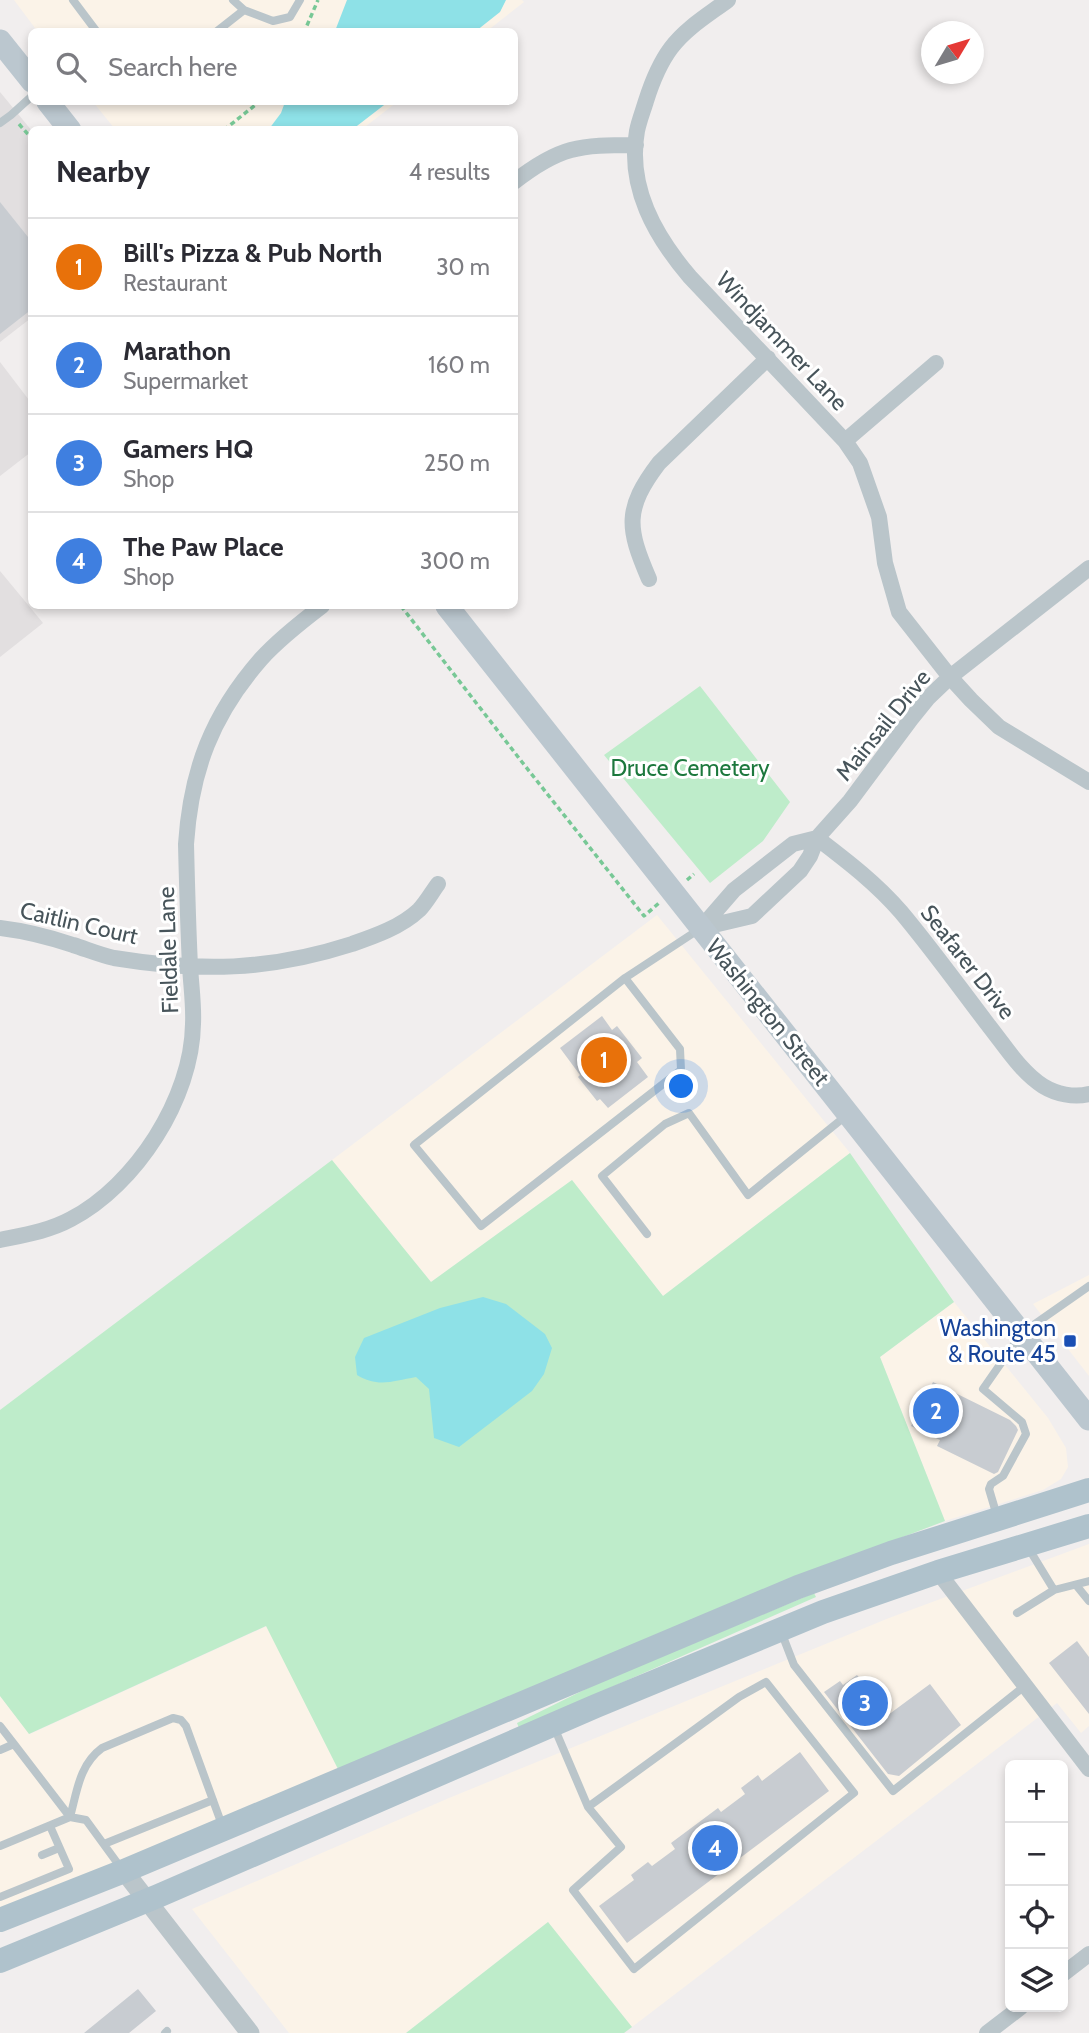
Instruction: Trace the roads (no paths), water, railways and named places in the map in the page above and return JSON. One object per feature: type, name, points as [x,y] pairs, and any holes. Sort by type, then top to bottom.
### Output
[{"type":"main road","points":[[0,41],[28,76]]},
{"type":"main road","points":[[50,105],[67,126]]},
{"type":"main road","name":"Washington Street","points":[[449,609],[1089,1419]]},
{"type":"main road","points":[[0,1920],[124,1871],[798,1587],[891,1553],[1089,1490]]},
{"type":"main road","points":[[0,1961],[553,1724],[823,1612],[937,1572],[1089,1526]]},
{"type":"street","name":"Windjammer Lane","points":[[728,0],[689,29],[671,48],[655,75],[637,130],[637,174],[644,203],[655,230],[690,277],[845,441],[860,463],[879,517],[884,563],[898,612],[950,677],[999,727],[1089,782]]},
{"type":"street","points":[[518,179],[551,156],[571,149],[597,145],[636,145]]},
{"type":"street","points":[[649,579],[635,548],[632,520],[635,500],[644,483],[659,463],[768,358]]},
{"type":"street","points":[[845,441],[936,363]]},
{"type":"street","name":"Mainsail Drive","points":[[701,928],[752,916],[800,872],[817,838],[850,801],[928,698],[950,677],[1089,568]]},
{"type":"street","name":"Fieldale Lane","points":[[0,1240],[36,1233],[70,1220],[96,1203],[125,1178],[145,1155],[160,1131],[181,1086],[194,1025],[186,844],[188,816],[203,751],[232,699],[262,658],[319,609]]},
{"type":"street","name":"Mainsail Drive","points":[[701,928],[734,890],[793,845],[817,838]]},
{"type":"street","name":"Seafarer Drive","points":[[817,838],[865,875],[900,911],[1017,1061],[1041,1085],[1078,1100]]},
{"type":"street","name":"Caitlin Court","points":[[0,928],[43,936],[111,957],[190,967],[233,968],[323,953],[370,938],[404,922],[420,909],[438,884]]},
{"type":"street","points":[[937,1572],[1089,1769]]},
{"type":"street","points":[[124,1871],[250,2033]]},
{"type":"street","points":[[1068,1970],[1089,1954]]},
{"type":"street","points":[[987,2033],[1014,2012]]},
{"type":"lane","points":[[73,0],[94,28]]},
{"type":"lane","points":[[233,0],[244,10],[273,21],[290,17],[300,0]]},
{"type":"lane","points":[[221,28],[244,10]]},
{"type":"lane","points":[[0,123],[28,100]]},
{"type":"lane","points":[[625,978],[680,1049],[681,1070],[481,1226],[414,1145],[625,978],[701,928]]},
{"type":"lane","points":[[647,1234],[602,1176],[665,1124],[689,1113],[748,1195],[850,1114]]},
{"type":"lane","points":[[998,1518],[989,1489],[1003,1476],[1026,1434],[1022,1422],[984,1389],[1022,1333],[1089,1286]]},
{"type":"lane","points":[[1027,1544],[1054,1590]]},
{"type":"lane","points":[[1017,1613],[1054,1590],[1089,1581]]},
{"type":"lane","points":[[1076,1585],[1089,1601]]},
{"type":"lane","points":[[780,1630],[794,1665],[893,1791],[1026,1685]]},
{"type":"lane","points":[[553,1724],[589,1807],[621,1847],[573,1890],[634,1969],[854,1793],[766,1682],[739,1697],[589,1807]]},
{"type":"lane","points":[[71,1817],[89,1760],[102,1748],[177,1718],[186,1726],[223,1828]]},
{"type":"lane","points":[[0,1726],[71,1817]]},
{"type":"lane","points":[[0,1750],[14,1744]]},
{"type":"lane","points":[[104,1844],[213,1800]]},
{"type":"lane","points":[[0,1846],[71,1817],[86,1820],[124,1871]]},
{"type":"lane","points":[[0,1897],[69,1869],[50,1826]]},
{"type":"lane","points":[[42,1855],[59,1848]]},
{"type":"water","points":[[347,0],[506,0],[500,12],[480,28],[336,28]]},
{"type":"water","points":[[284,105],[384,105],[357,126],[271,126]]},
{"type":"water","points":[[483,1297],[506,1304],[545,1334],[552,1348],[544,1374],[532,1391],[459,1447],[434,1438],[429,1389],[416,1377],[386,1382],[365,1379],[357,1375],[355,1357],[364,1338],[440,1308]]},
{"type":"place","name":"Bill's Pizza & Pub North","points":[[604,1060]]},
{"type":"place","name":"Washington & Route 45","points":[[1070,1341]]},
{"type":"place","name":"Marathon","points":[[936,1411]]},
{"type":"place","name":"Gamers HQ","points":[[865,1703]]},
{"type":"place","name":"The Paw Place","points":[[715,1848]]},
{"type":"park label","name":"Druce Cemetery","points":[[690,768]]}]
